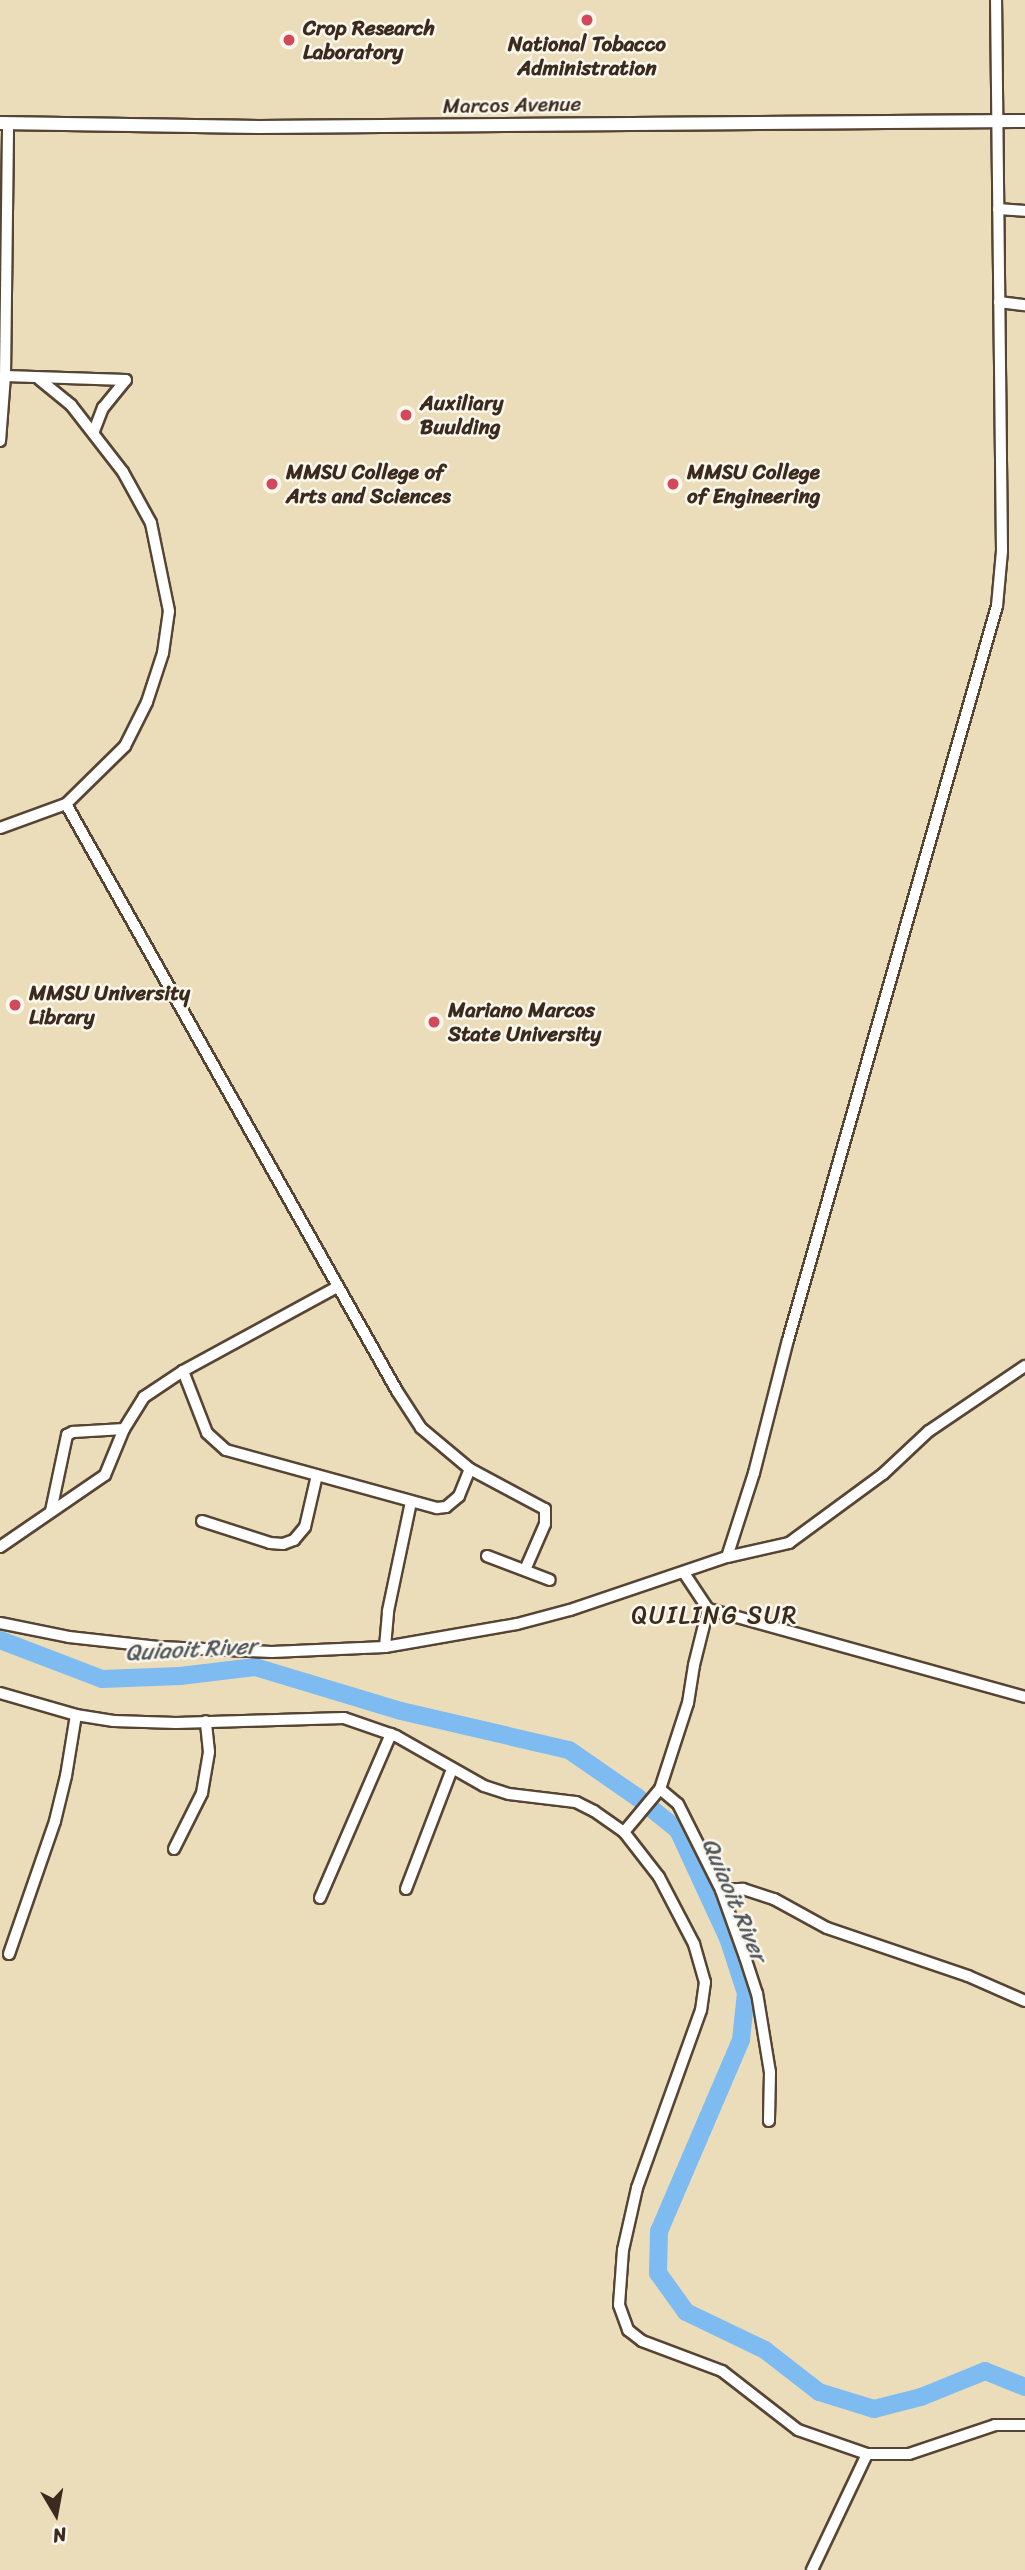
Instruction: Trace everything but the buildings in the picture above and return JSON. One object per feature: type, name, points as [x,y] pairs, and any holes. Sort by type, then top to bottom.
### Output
[{"type":"main road","name":"Marcos Avenue","points":[[4,123],[258,127],[1025,121]]},
{"type":"street","points":[[727,1557],[754,1473],[789,1339],[997,606],[1002,574],[996,0]]},
{"type":"street","points":[[0,441],[5,376],[4,123]]},
{"type":"street","points":[[998,209],[1025,211]]},
{"type":"street","points":[[999,302],[1025,305]]},
{"type":"street","points":[[5,376],[126,380],[103,408],[94,431]]},
{"type":"street","points":[[0,828],[66,804],[125,746],[147,702],[163,653],[169,611],[151,523],[123,472],[94,431],[71,405],[39,379]]},
{"type":"street","points":[[66,804],[337,1287],[421,1428],[470,1469],[545,1509],[545,1524],[525,1570]]},
{"type":"street","points":[[0,1547],[105,1475],[124,1429],[144,1398],[183,1371],[337,1287]]},
{"type":"street","points":[[0,1623],[69,1637],[160,1647],[272,1653],[386,1647],[517,1624],[684,1573],[727,1557],[789,1543],[809,1531],[883,1474],[929,1431],[1025,1366]]},
{"type":"street","points":[[183,1371],[207,1433],[226,1450],[411,1503],[442,1508],[453,1503],[470,1469]]},
{"type":"street","points":[[51,1511],[67,1435],[73,1432],[124,1429]]},
{"type":"street","points":[[202,1521],[270,1543],[283,1544],[295,1540],[305,1527],[317,1475]]},
{"type":"street","points":[[386,1647],[388,1611],[411,1503]]},
{"type":"street","points":[[487,1556],[550,1580]]},
{"type":"street","points":[[684,1573],[708,1609],[1025,1697]]},
{"type":"street","points":[[627,1829],[660,1789],[688,1703],[708,1609]]},
{"type":"street","points":[[0,1693],[76,1715],[114,1721],[344,1718],[391,1734],[484,1786],[509,1794],[576,1802],[627,1829],[659,1877],[694,1944],[705,1982],[701,2010],[637,2188],[623,2250],[620,2305],[628,2330],[642,2341],[722,2371],[798,2430],[867,2454],[909,2454],[995,2425],[1025,2425]]},
{"type":"street","points":[[9,1954],[55,1821],[76,1715]]},
{"type":"street","points":[[174,1849],[202,1793],[209,1752],[206,1721]]},
{"type":"street","points":[[320,1898],[391,1734]]},
{"type":"street","points":[[405,1889],[452,1769]]},
{"type":"street","points":[[660,1789],[678,1804],[721,1890],[757,1993],[770,2072],[769,2121]]},
{"type":"street","points":[[721,1890],[743,1889],[774,1899],[827,1928],[968,1976],[1025,2001]]},
{"type":"street","points":[[812,2570],[867,2454]]},
{"type":"waterway","name":"Quiaoit River","points":[[0,1640],[102,1679],[180,1676],[255,1667],[401,1711],[569,1750],[637,1797],[678,1830],[728,1938],[746,1993],[741,2040],[659,2231],[658,2273],[686,2312],[765,2350],[819,2392],[874,2409],[921,2397],[985,2371],[1025,2387]]},
{"type":"place","name":"National Tobacco Administration","points":[[587,20]]},
{"type":"place","name":"Crop Research Laboratory","points":[[289,40]]},
{"type":"place","name":"Auxiliary Buulding","points":[[406,415]]},
{"type":"place","name":"MMSU College of Arts and Sciences","points":[[272,484]]},
{"type":"place","name":"MMSU College of Engineering","points":[[673,484]]},
{"type":"place","name":"MMSU University Library","points":[[15,1005]]},
{"type":"place","name":"Mariano Marcos State University","points":[[434,1022]]},
{"type":"district","name":"QUILING SUR","points":[[715,1616]]}]
